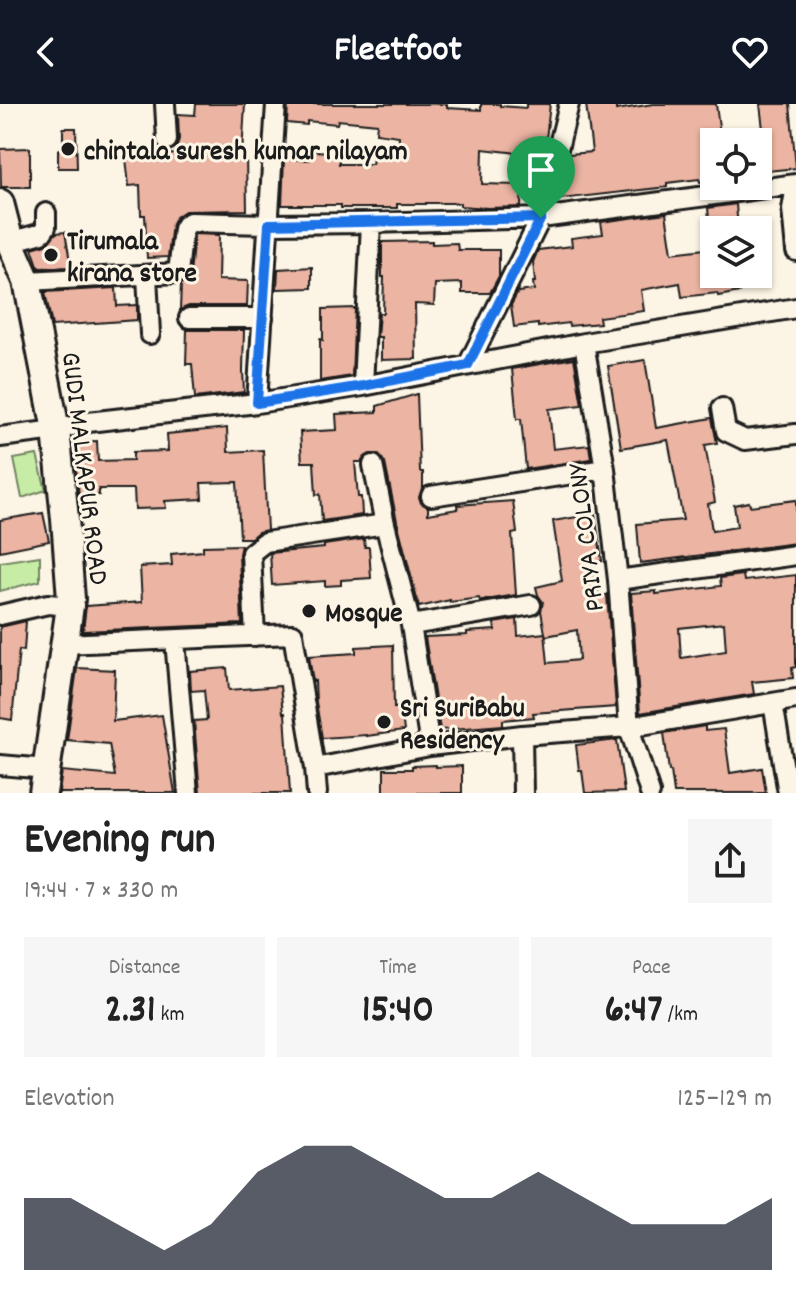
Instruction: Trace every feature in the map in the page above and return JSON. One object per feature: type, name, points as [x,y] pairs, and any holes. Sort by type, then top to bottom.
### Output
[{"type":"street","points":[[165,104],[167,140]]},
{"type":"street","points":[[257,403],[276,104]]},
{"type":"street","points":[[468,365],[541,218],[569,104]]},
{"type":"street","points":[[27,281],[178,273],[183,229],[190,222],[371,223],[541,218],[796,185],[792,209],[796,251]]},
{"type":"street","name":"GUDI MALKAPUR ROAD","points":[[0,203],[10,242],[27,281],[56,430],[65,519],[71,599],[45,781]]},
{"type":"street","points":[[10,242],[42,233],[46,227],[46,213]]},
{"type":"street","points":[[363,386],[371,223]]},
{"type":"street","points":[[147,275],[150,334]]},
{"type":"street","points":[[0,437],[56,430],[88,422],[257,403],[363,386],[584,343],[796,308]]},
{"type":"street","points":[[189,318],[263,318]]},
{"type":"street","name":"PRIYA COLONY","points":[[584,343],[605,469],[618,580],[629,727],[650,793]]},
{"type":"street","points":[[722,408],[726,431],[745,440],[796,434]]},
{"type":"street","points":[[373,465],[411,625],[430,746]]},
{"type":"street","points":[[431,496],[605,469]]},
{"type":"street","points":[[255,636],[251,553],[265,542],[385,524]]},
{"type":"street","points":[[618,580],[796,555]]},
{"type":"street","points":[[0,615],[48,604],[70,606]]},
{"type":"street","points":[[411,625],[531,605]]},
{"type":"street","points":[[64,644],[293,634],[317,793]]},
{"type":"street","points":[[175,640],[188,793]]},
{"type":"street","points":[[315,768],[430,746],[629,727],[796,699]]},
{"type":"street","points":[[773,703],[788,793]]},
{"type":"street","points":[[522,735],[523,793]]},
{"type":"street","points":[[0,765],[45,781]]},
{"type":"green space","points":[[37,455],[46,490],[22,498],[14,459]]},
{"type":"green space","points":[[40,556],[40,581],[0,591],[0,562]]},
{"type":"building","points":[[196,104],[245,104],[242,155],[246,155],[247,210],[185,211],[172,223],[168,257],[147,258],[140,185],[129,186],[126,158],[175,154],[179,139],[178,114],[195,115]]},
{"type":"building","points":[[288,104],[447,104],[447,108],[481,110],[481,104],[526,108],[526,104],[550,104],[544,156],[483,149],[482,184],[522,185],[521,207],[426,203],[397,204],[397,208],[341,208],[341,205],[282,205],[284,159],[309,160],[309,151],[339,152],[339,164],[372,164],[374,153],[398,153],[399,136],[376,133],[377,124],[338,120],[337,124],[287,123]]},
{"type":"building","points":[[586,104],[616,104],[616,110],[653,104],[716,104],[719,128],[700,128],[700,182],[699,179],[667,183],[667,187],[561,199],[569,154],[592,152]]},
{"type":"building","points":[[760,104],[790,104],[796,168],[772,171],[772,128],[763,128]]},
{"type":"building","name":"chintala suresh kumar nilayam","points":[[63,128],[76,128],[77,168],[58,168],[58,150],[63,148]]},
{"type":"building","points":[[30,148],[30,187],[1,187],[0,149]]},
{"type":"building","points":[[736,204],[737,216],[709,216],[708,208]]},
{"type":"building","points":[[666,213],[672,253],[700,250],[700,288],[739,288],[740,292],[682,297],[680,283],[641,290],[644,311],[599,317],[600,323],[514,327],[511,305],[518,292],[534,290],[533,262],[538,250],[572,246],[571,238],[603,234],[601,222]]},
{"type":"building","name":"Tirumala kirana store","points":[[65,232],[71,267],[39,268],[32,248],[46,244],[56,233]]},
{"type":"building","points":[[194,234],[219,235],[218,280],[248,281],[247,306],[189,306],[180,310],[181,284],[190,275]]},
{"type":"building","points":[[432,241],[432,244],[457,243],[458,250],[499,250],[499,276],[490,293],[462,293],[462,283],[435,284],[434,305],[415,304],[416,359],[381,360],[381,337],[377,337],[379,313],[383,313],[382,242]]},
{"type":"building","points":[[312,267],[312,288],[277,289],[278,269]]},
{"type":"building","points":[[116,288],[117,306],[137,305],[137,320],[52,326],[45,292]]},
{"type":"building","points":[[355,308],[352,376],[320,381],[323,309]]},
{"type":"building","points":[[187,330],[244,330],[244,392],[195,398],[192,364],[186,364]]},
{"type":"building","points":[[574,358],[582,405],[549,409],[553,449],[589,445],[591,459],[526,469],[512,369]]},
{"type":"building","points":[[645,360],[656,428],[712,418],[717,443],[705,445],[715,502],[708,504],[712,531],[737,527],[734,505],[796,500],[796,543],[640,563],[637,524],[683,520],[668,440],[621,448],[608,366]]},
{"type":"building","points":[[417,394],[420,472],[423,472],[421,503],[428,507],[428,514],[458,509],[457,505],[513,501],[517,533],[512,534],[516,595],[480,601],[479,598],[450,600],[419,607],[385,463],[378,454],[370,454],[361,462],[355,462],[362,515],[322,521],[320,494],[316,495],[314,462],[302,462],[300,432],[337,430],[336,414],[377,412],[377,406]]},
{"type":"building","points":[[227,428],[228,452],[263,450],[267,530],[251,538],[240,538],[237,482],[201,483],[202,499],[165,501],[166,508],[135,509],[134,489],[99,489],[99,495],[79,496],[73,442],[97,441],[98,461],[133,460],[133,452],[168,451],[167,434]]},
{"type":"building","points":[[43,513],[49,541],[0,551],[0,520]]},
{"type":"building","points":[[595,514],[602,561],[593,562],[600,595],[607,595],[616,707],[533,713],[534,717],[503,720],[503,725],[440,730],[425,637],[495,630],[494,623],[517,619],[518,636],[545,633],[541,611],[543,602],[536,587],[562,581],[553,521]],"holes":[[[577,630],[579,660],[548,663],[545,633],[546,636]]]},
{"type":"building","points":[[364,539],[365,547],[369,547],[371,578],[341,580],[341,585],[325,586],[325,581],[272,585],[270,553],[324,548],[324,545]]},
{"type":"building","points":[[241,545],[242,624],[83,631],[86,606],[142,602],[140,567],[172,565],[171,554],[203,551],[203,546]]},
{"type":"building","points":[[743,575],[744,581],[796,575],[796,667],[792,668],[793,678],[752,682],[754,694],[640,713],[631,593],[656,591],[656,594],[721,586],[720,578]],"holes":[[[724,623],[726,651],[681,658],[679,628]]]},
{"type":"building","points":[[26,621],[24,651],[19,650],[12,720],[0,718],[0,627]]},
{"type":"building","points":[[393,645],[394,708],[401,707],[404,731],[322,738],[309,656],[356,653],[356,647]]},
{"type":"building","points":[[77,668],[115,670],[113,721],[162,715],[175,793],[59,793],[62,771],[115,776],[109,744],[67,740]]},
{"type":"building","points":[[227,668],[229,690],[280,686],[285,713],[290,793],[200,793],[194,721],[207,720],[204,690],[191,691],[190,671]]},
{"type":"building","points":[[705,726],[705,731],[724,729],[730,773],[762,768],[766,793],[674,793],[664,733]]},
{"type":"building","points":[[617,740],[624,792],[585,793],[576,745]]},
{"type":"building","points":[[462,766],[462,793],[384,793],[384,769]]},
{"type":"place","name":"chintala suresh kumar nilayam","points":[[68,149]]},
{"type":"place","name":"Tirumala kirana store","points":[[51,255]]},
{"type":"place","name":"Mosque","points":[[309,611]]},
{"type":"place","name":"Sri SuriBabu Residency","points":[[384,722]]},
{"type":"route","points":[[541,218],[468,365],[257,403],[269,224],[541,218]]}]
